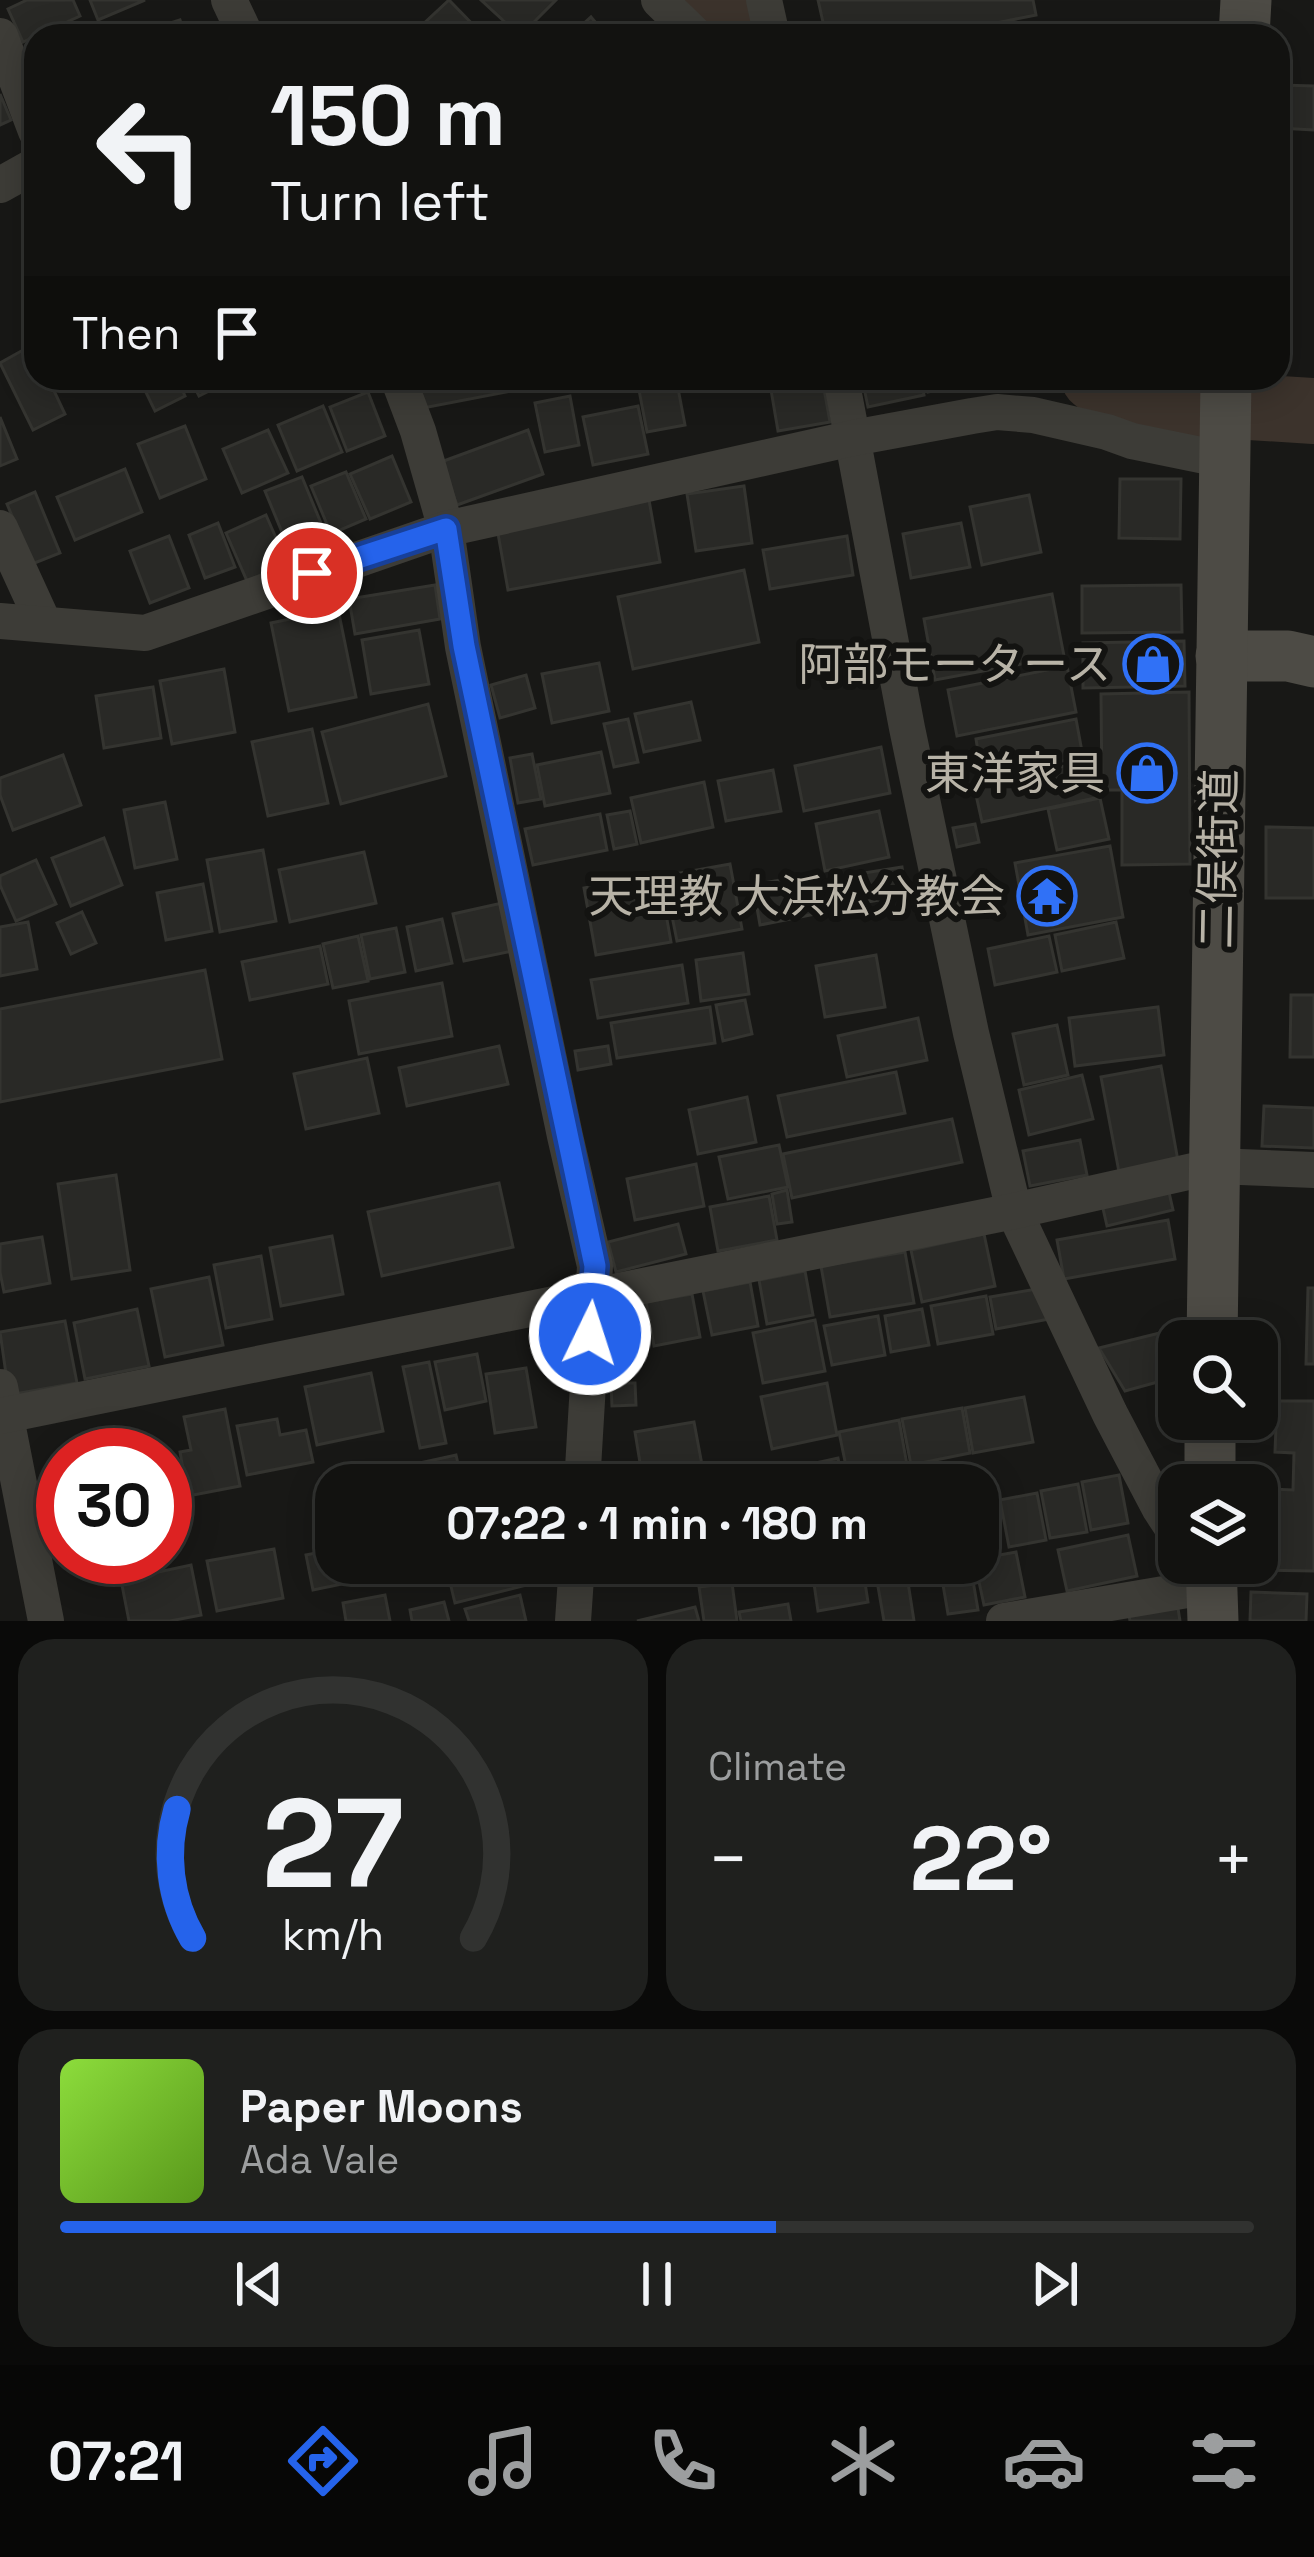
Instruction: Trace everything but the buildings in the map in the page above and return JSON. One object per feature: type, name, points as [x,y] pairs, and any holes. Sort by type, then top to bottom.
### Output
[{"type":"street","points":[[659,0],[684,24]]},
{"type":"street","points":[[0,36],[24,99]]},
{"type":"street","points":[[403,390],[446,529],[464,646],[595,1266],[583,1464]]},
{"type":"street","points":[[843,390],[912,752],[1014,1211],[1158,1505]]},
{"type":"street","name":"二俣街道","points":[[1212,1320],[1226,390]]},
{"type":"street","points":[[0,621],[146,633],[446,529],[972,416],[1013,412],[1224,444]]},
{"type":"street","points":[[0,528],[44,624]]},
{"type":"street","points":[[1222,656],[1288,656],[1314,662]]},
{"type":"street","points":[[46,1621],[2,1406],[1014,1211],[1215,1166],[1314,1170]]},
{"type":"street","points":[[573,1621],[576,1584]]},
{"type":"street","points":[[1004,1621],[1203,1584]]},
{"type":"waterway","points":[[704,0],[728,24]]},
{"type":"waterway","points":[[1109,390],[1121,399],[1314,411]]},
{"type":"place","name":"阿部モータース","points":[[1153,664]]},
{"type":"place","name":"東洋家具","points":[[1147,773]]},
{"type":"place","name":"天理教 大浜松分教会","points":[[1047,896]]},
{"type":"route","points":[[312,573],[446,529],[464,646],[595,1266],[590,1334]]}]
